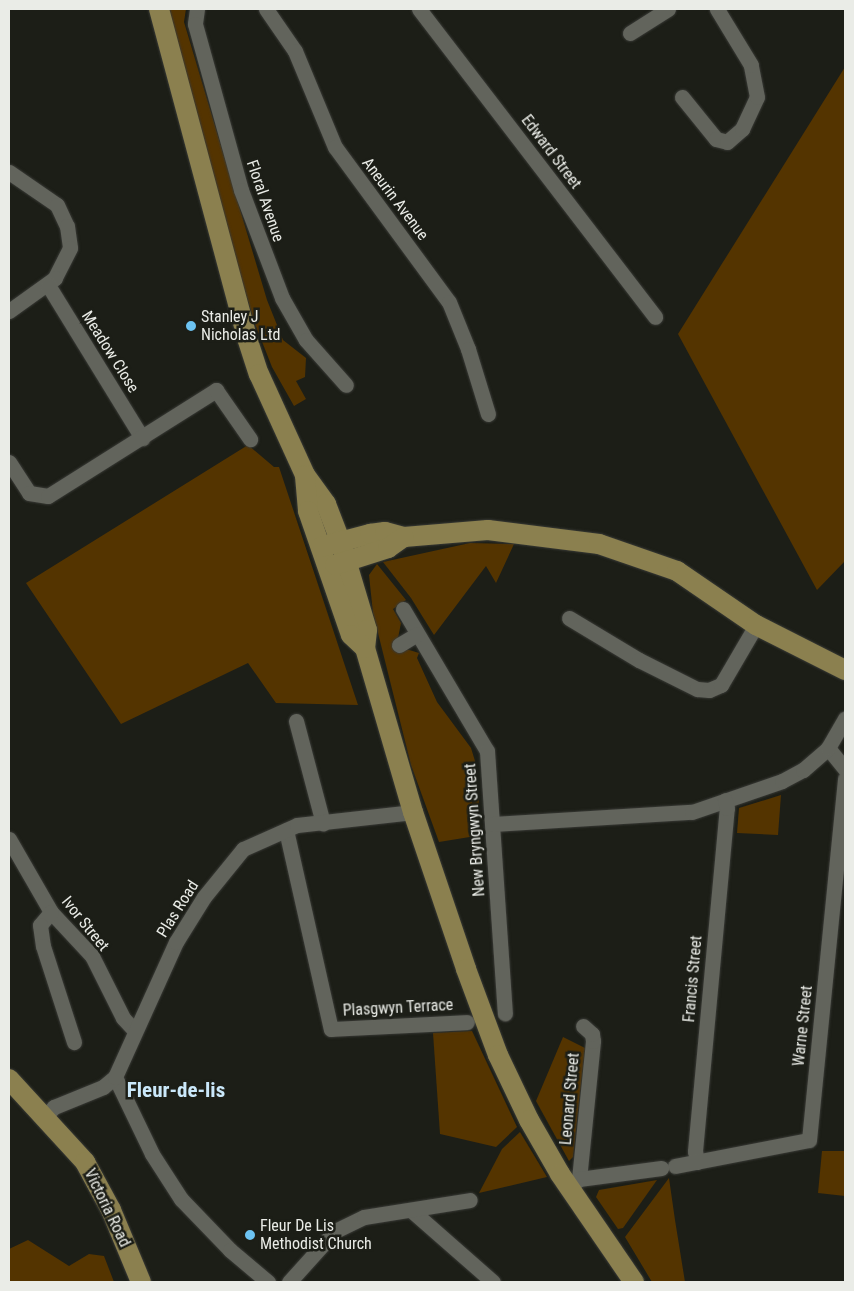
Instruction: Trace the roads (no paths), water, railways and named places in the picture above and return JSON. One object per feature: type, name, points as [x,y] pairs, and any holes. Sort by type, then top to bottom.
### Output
[{"type":"main road","points":[[159,9],[247,338],[259,374],[305,475],[326,504],[340,540],[367,630],[365,648],[412,812],[498,1055],[529,1120],[574,1183],[628,1280]]},
{"type":"main road","points":[[305,475],[308,511],[320,547],[351,635],[365,648]]},
{"type":"main road","points":[[320,547],[340,540],[385,532],[404,537],[488,530],[599,544],[677,572],[756,625],[845,670]]},
{"type":"main road","points":[[328,568],[388,548],[404,537]]},
{"type":"main road","name":"Victoria Road","points":[[9,1078],[85,1162],[111,1210],[141,1282]]},
{"type":"street","name":"Floral Avenue","points":[[197,9],[195,24],[241,190],[282,298],[306,340],[346,385]]},
{"type":"street","name":"Aneurin Avenue","points":[[266,9],[295,51],[335,147],[449,302],[468,349],[488,414]]},
{"type":"street","name":"Edward Street","points":[[421,9],[654,317]]},
{"type":"street","points":[[630,33],[668,9]]},
{"type":"street","points":[[682,97],[716,139],[727,142],[742,130],[757,96],[751,66],[717,9]]},
{"type":"street","points":[[9,172],[57,204],[67,226],[68,256],[48,285],[9,311]]},
{"type":"street","name":"Meadow Close","points":[[48,285],[142,438]]},
{"type":"street","points":[[9,462],[29,493],[48,496],[216,390],[250,439]]},
{"type":"street","name":"New Bryngwyn Street","points":[[403,609],[487,751],[505,1013]]},
{"type":"street","points":[[569,618],[639,660],[696,689],[709,690],[721,685],[756,625]]},
{"type":"street","points":[[399,645],[417,634]]},
{"type":"street","points":[[493,824],[682,814],[782,781],[803,770],[828,748],[845,718]]},
{"type":"street","points":[[296,721],[323,823]]},
{"type":"street","points":[[828,748],[845,769]]},
{"type":"street","name":"Warne Street","points":[[574,1183],[809,1140],[845,779]]},
{"type":"street","name":"Francis Street","points":[[697,1162],[695,1151],[727,808],[725,800]]},
{"type":"street","name":"Plas Road","points":[[116,1077],[134,1030],[176,942],[204,897],[243,849],[297,825],[412,812]]},
{"type":"street","name":"Plasgwyn Terrace","points":[[286,830],[331,1029],[467,1022]]},
{"type":"street","name":"Ivor Street","points":[[9,839],[51,912],[92,956],[123,1018],[134,1030]]},
{"type":"street","points":[[51,912],[40,925],[43,946],[74,1042]]},
{"type":"street","name":"Leonard Street","points":[[574,1183],[592,1042],[592,1034],[583,1026]]},
{"type":"street","points":[[44,1118],[54,1107],[103,1087],[116,1077],[152,1154],[181,1199],[230,1250],[268,1282]]},
{"type":"street","points":[[289,1282],[335,1231],[364,1217],[470,1200]]},
{"type":"street","points":[[411,1210],[493,1282]]},
{"type":"place","name":"Stanley J Nicholas Ltd","points":[[191,326]]},
{"type":"place","name":"Fleur De Lis Methodist Church","points":[[250,1235]]},
{"type":"district","name":"Fleur-de-lis","points":[[176,1090]]}]
